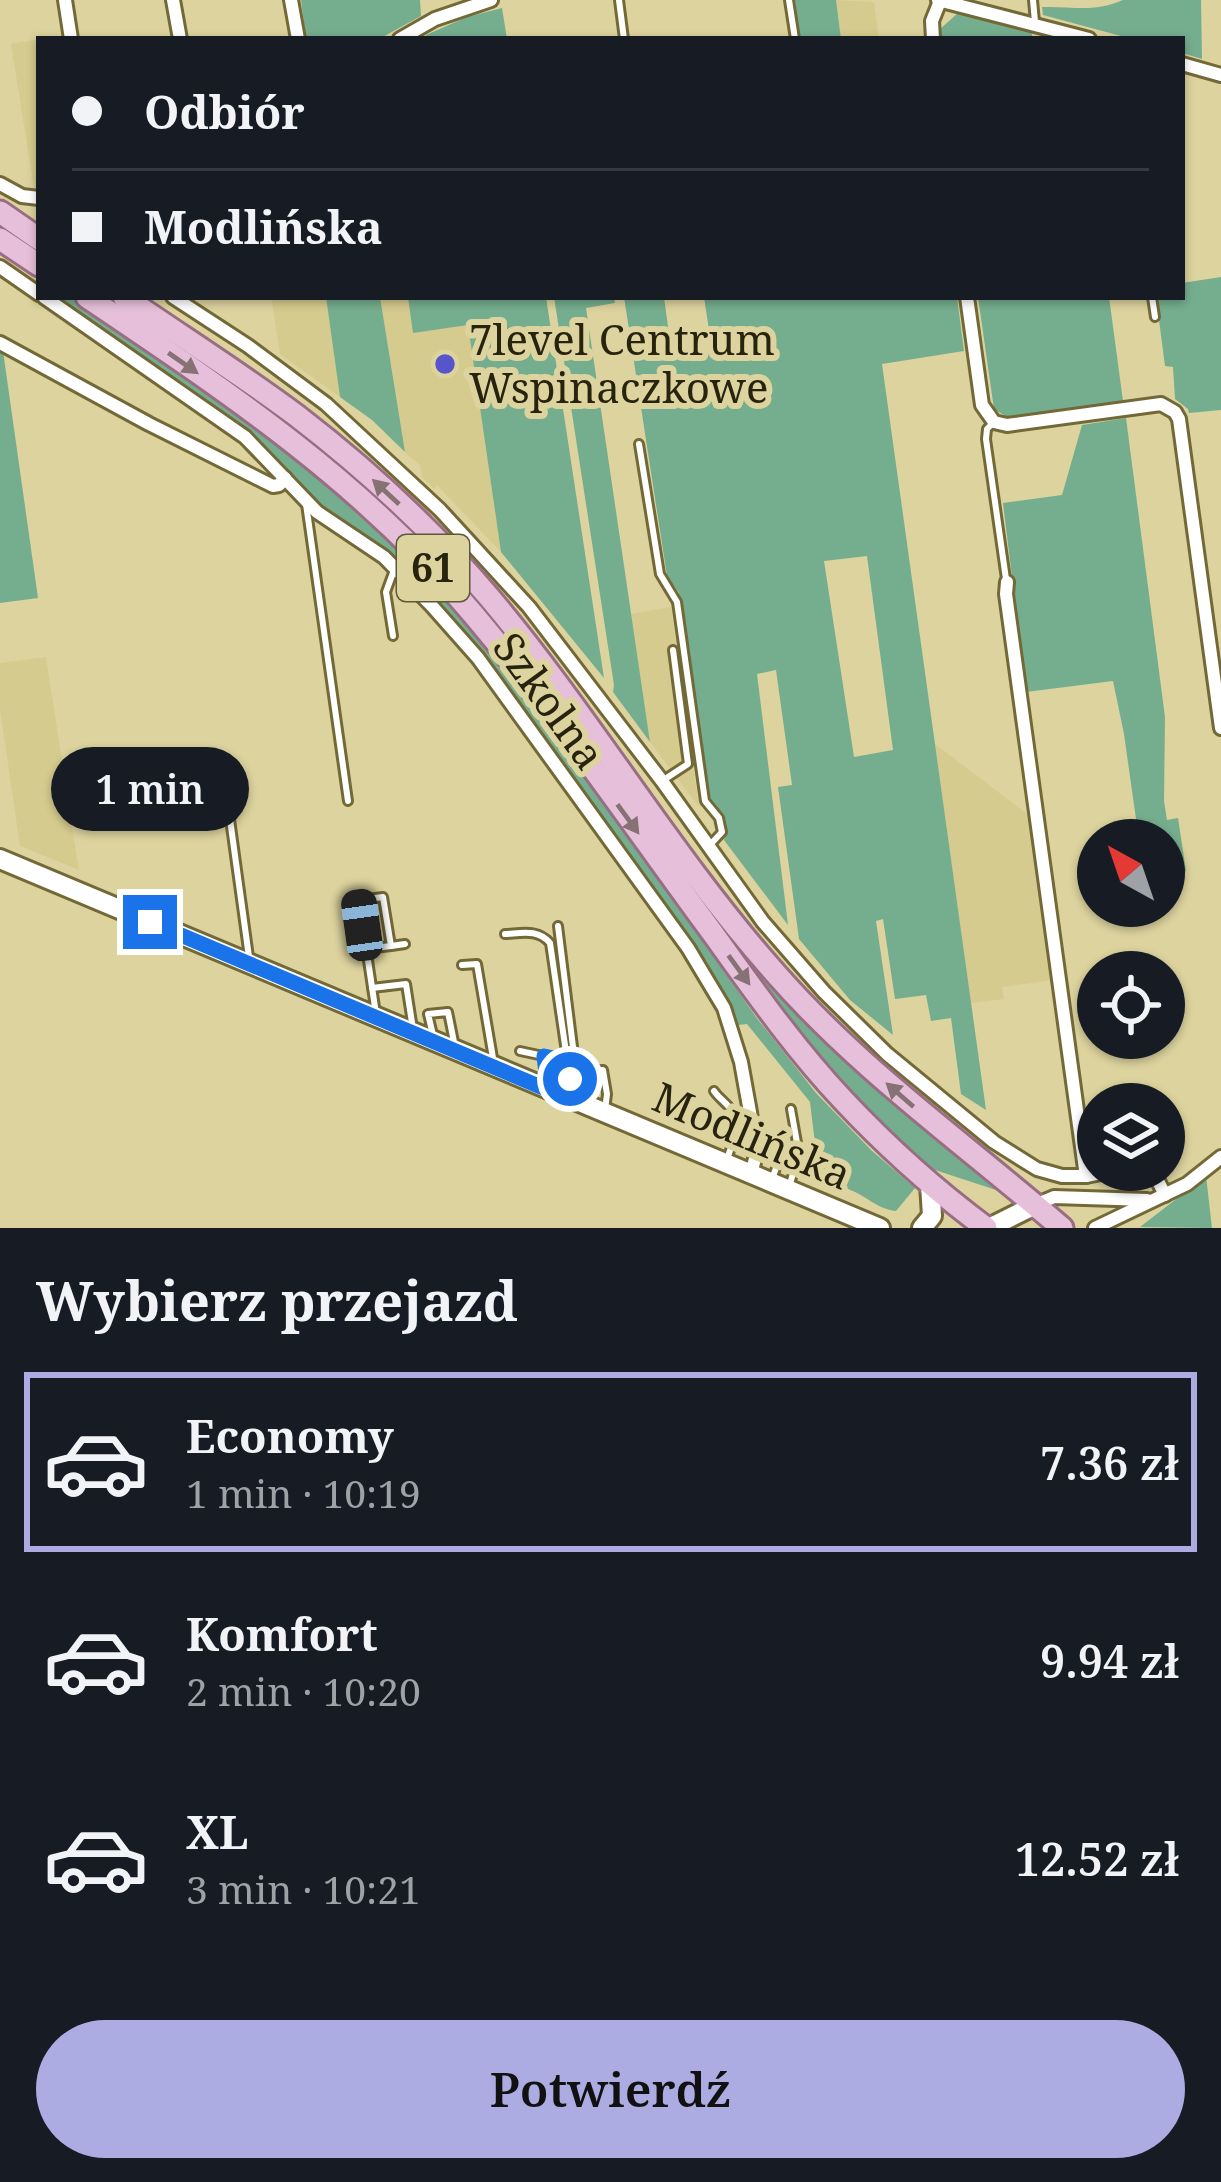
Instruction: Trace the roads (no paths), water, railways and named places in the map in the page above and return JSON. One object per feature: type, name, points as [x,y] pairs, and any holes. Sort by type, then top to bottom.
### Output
[{"type":"main road","points":[[0,212],[36,237]]},
{"type":"main road","points":[[0,239],[36,263]]},
{"type":"main road","name":"61","points":[[91,300],[304,448],[434,568],[511,660],[788,1036],[841,1099],[929,1183],[987,1228]]},
{"type":"main road","name":"61","points":[[128,300],[324,438],[450,554],[523,639],[774,972],[899,1095],[1062,1228]]},
{"type":"main road","name":"Modlińska","points":[[0,859],[880,1228]]},
{"type":"main road","points":[[922,1228],[932,1216],[929,1183]]},
{"type":"main road","points":[[987,1228],[1035,1205]]},
{"type":"street","points":[[65,0],[71,36]]},
{"type":"street","points":[[173,0],[179,36]]},
{"type":"street","points":[[291,0],[297,36]]},
{"type":"street","points":[[405,36],[435,19],[491,0]]},
{"type":"street","points":[[933,36],[939,0],[1077,36]]},
{"type":"street","points":[[1185,65],[1219,73]]},
{"type":"street","points":[[0,184],[36,198]]},
{"type":"street","name":"Szkolna","points":[[0,267],[36,292]]},
{"type":"street","name":"Szkolna","points":[[48,300],[245,436],[317,512],[384,557],[478,658],[688,948],[724,1008],[754,1111],[756,1155],[751,1174]]},
{"type":"street","points":[[178,300],[326,404],[408,478],[529,607],[763,922],[824,992],[895,1060],[1018,1159],[1055,1175],[1077,1176]]},
{"type":"street","points":[[968,300],[982,405],[994,422],[1007,425],[1161,404],[1175,412],[1221,728]]},
{"type":"street","points":[[0,343],[273,486],[285,478]]},
{"type":"street","points":[[1007,582],[1077,1111]]},
{"type":"street","points":[[1099,1227],[1202,1174],[1221,1157]]},
{"type":"street","points":[[1159,1191],[1160,1197]]},
{"type":"street","points":[[1035,1205],[1054,1197],[1160,1197]]},
{"type":"lane","points":[[619,0],[624,36]]},
{"type":"lane","points":[[789,0],[795,36]]},
{"type":"lane","points":[[1033,0],[1035,26]]},
{"type":"lane","points":[[1152,300],[1154,317]]},
{"type":"lane","points":[[994,422],[986,439],[1007,582]]},
{"type":"lane","points":[[638,444],[660,574],[677,602],[705,801],[722,826],[709,846]]},
{"type":"lane","points":[[306,500],[348,801]]},
{"type":"lane","points":[[392,636],[386,592],[395,568]]},
{"type":"lane","points":[[662,781],[688,764],[673,650]]},
{"type":"lane","points":[[215,776],[225,783],[249,963]]},
{"type":"lane","points":[[376,1017],[358,900],[383,897],[391,946]]},
{"type":"lane","points":[[557,926],[577,1102]]},
{"type":"lane","points":[[506,934],[541,934],[550,944],[577,1102]]},
{"type":"lane","points":[[366,950],[405,944]]},
{"type":"lane","points":[[462,965],[477,964],[494,1066]]},
{"type":"lane","points":[[371,988],[406,984],[414,1033]]},
{"type":"lane","points":[[434,1042],[428,1014],[448,1012],[456,1051]]},
{"type":"lane","points":[[520,1051],[567,1061]]},
{"type":"lane","points":[[544,1056],[548,1090]]},
{"type":"lane","points":[[576,1072],[603,1070],[608,1102],[604,1113]]},
{"type":"lane","points":[[714,1090],[734,1118],[735,1137],[725,1164]]},
{"type":"lane","points":[[779,1186],[799,1154],[791,1109]]},
{"type":"lane","points":[[779,1160],[779,1186]]},
{"type":"place","name":"7level Centrum Wspinaczkowe","points":[[445,364]]}]
